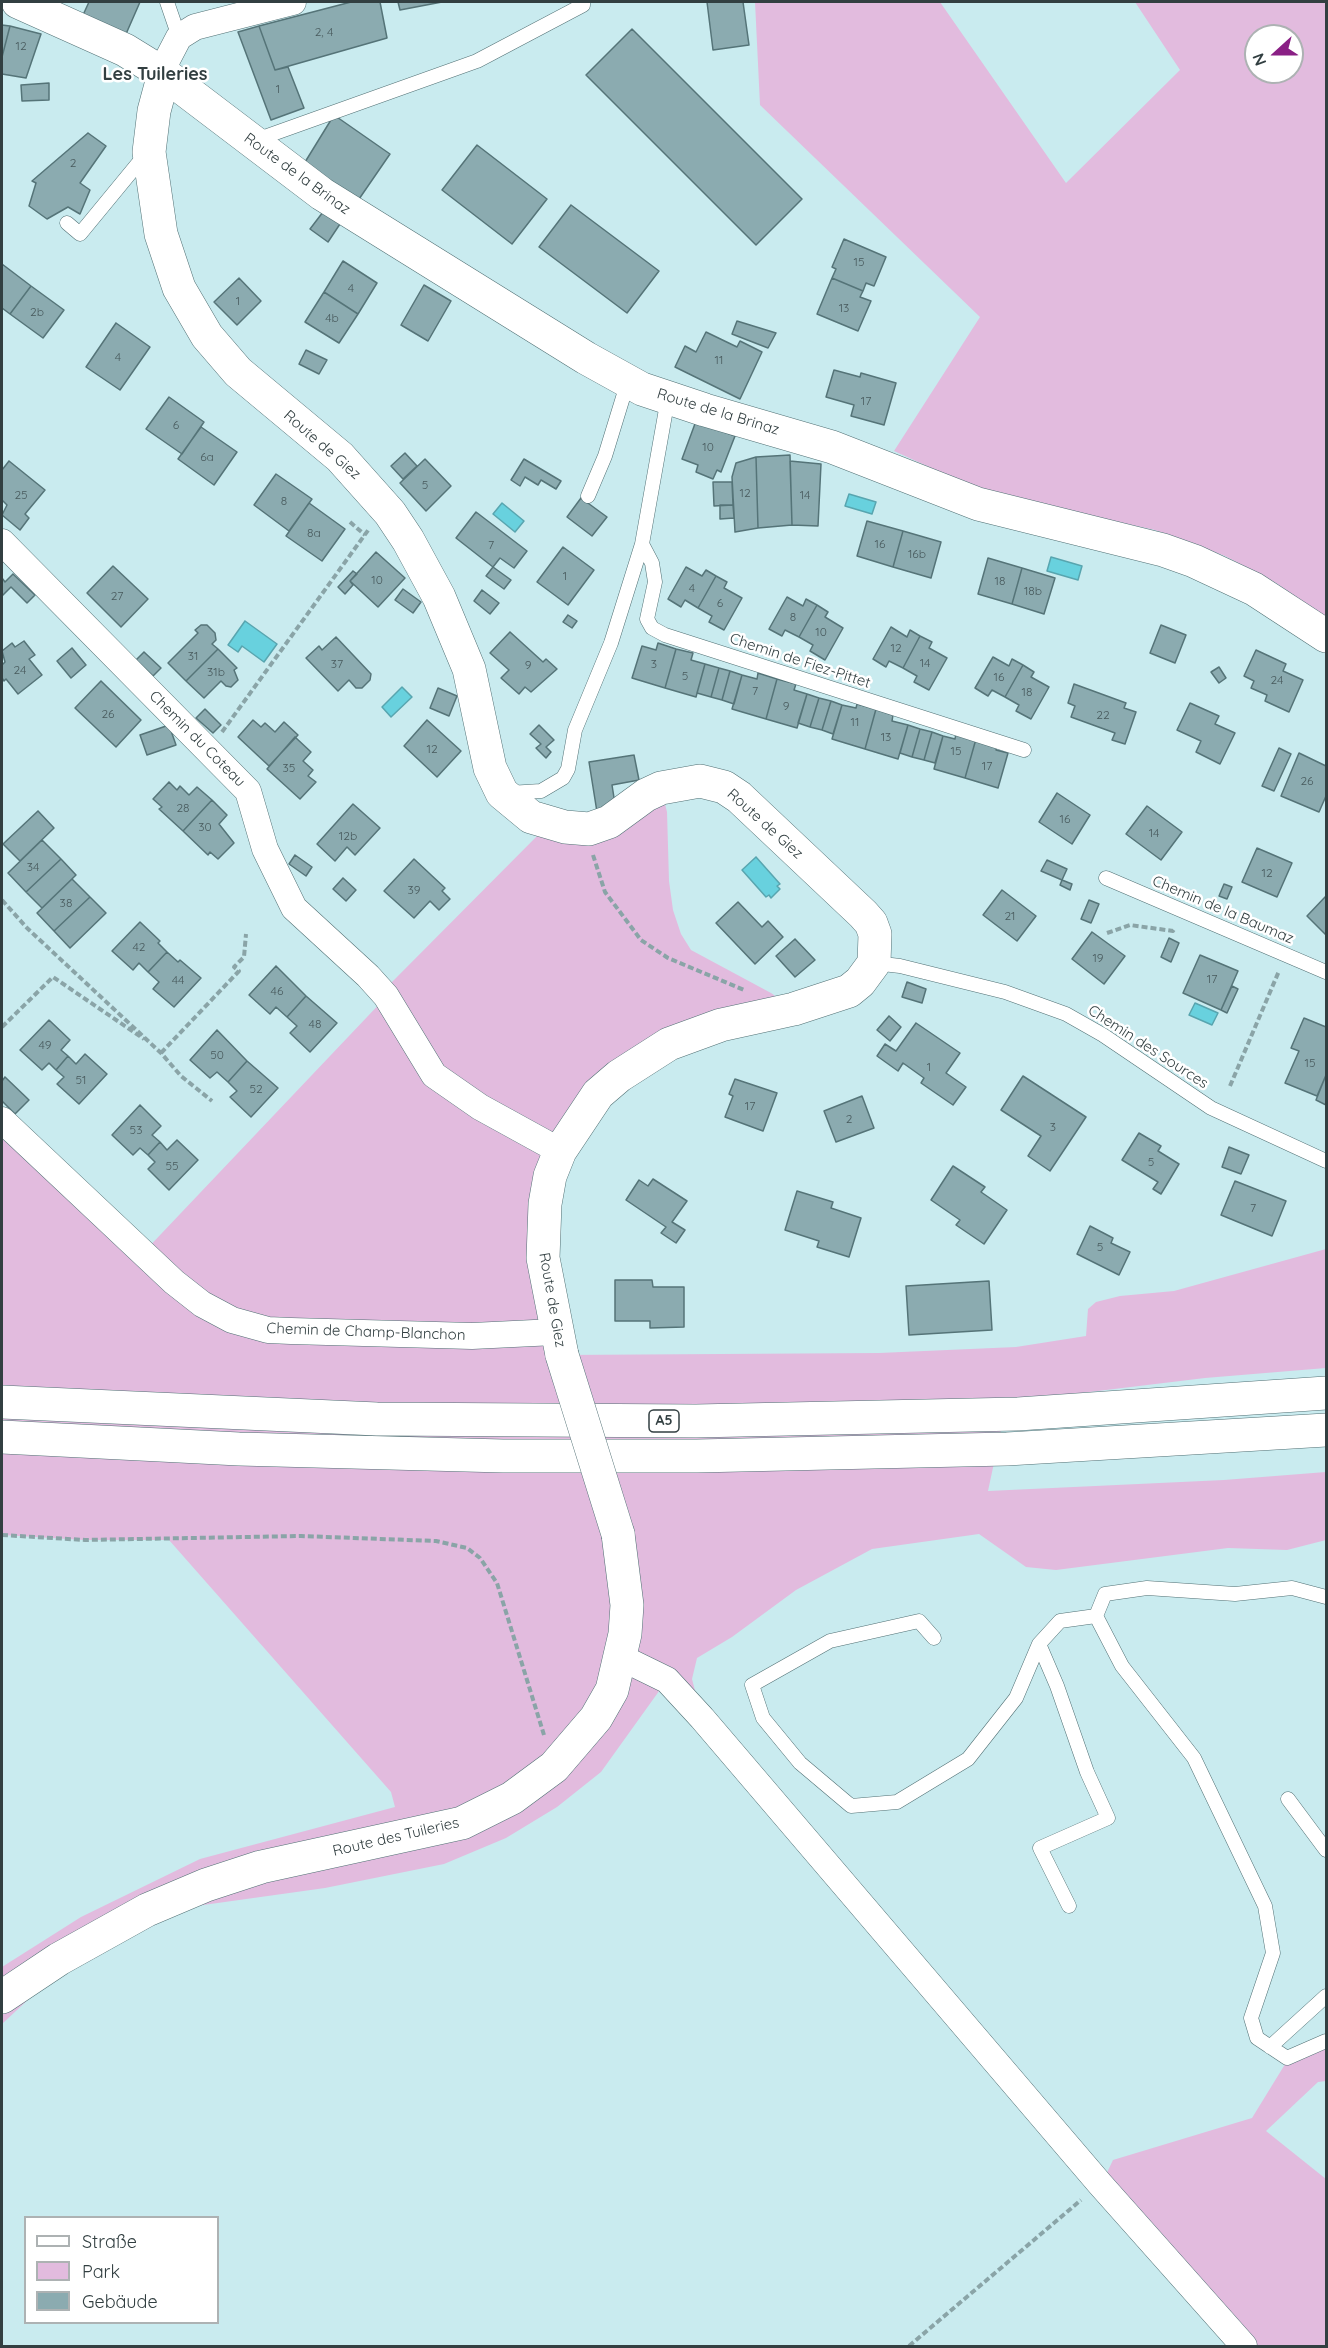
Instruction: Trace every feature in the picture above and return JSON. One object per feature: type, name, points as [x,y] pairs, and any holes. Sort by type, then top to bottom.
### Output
[{"type":"main road","name":"Route de la Brinaz","points":[[18,2],[125,50],[164,74],[314,188],[628,381],[668,398],[832,447],[978,504],[1163,550],[1194,561],[1254,589],[1326,636]]},
{"type":"main road","name":"Route de Giez","points":[[164,74],[154,111],[149,152],[156,212],[179,288],[207,336],[255,389],[340,457],[364,482],[390,513],[423,563],[469,669],[492,775],[502,793],[531,817],[565,827],[589,829],[609,822],[646,795],[661,788],[700,781],[724,787],[740,797],[871,923],[876,946],[874,963],[860,982],[849,992],[794,1009],[721,1025],[669,1044],[645,1057],[598,1094],[560,1151],[550,1176],[543,1231],[543,1258],[559,1343],[618,1534]]},
{"type":"main road","name":"A5","points":[[2,1402],[377,1419],[696,1421],[1018,1414],[1326,1393]]},
{"type":"main road","points":[[2,1437],[239,1449],[492,1456],[697,1456],[1018,1448],[1326,1430]]},
{"type":"main road","name":"Route des Tuileries","points":[[2,1997],[59,1959],[147,1910],[206,1884],[261,1867],[462,1823],[512,1798],[554,1767],[596,1718],[612,1690],[620,1657],[627,1605],[618,1534]]},
{"type":"street","points":[[164,74],[167,60],[179,37],[195,27],[293,2]]},
{"type":"street","name":"Chemin du Coteau","points":[[2,542],[82,626],[206,746],[248,791],[265,849],[294,908],[368,976],[386,996],[434,1075],[480,1107],[560,1151]]},
{"type":"street","name":"Chemin de Champ-Blanchon","points":[[2,1120],[174,1282],[202,1304],[232,1320],[268,1330],[291,1332],[472,1336],[559,1343]]},
{"type":"street","points":[[620,1657],[667,1680],[695,1710],[1100,2184],[1244,2346]]},
{"type":"lane","points":[[168,2],[179,37]]},
{"type":"lane","points":[[252,141],[477,61],[583,5],[583,2]]},
{"type":"lane","points":[[67,223],[80,234],[149,152]]},
{"type":"lane","points":[[588,496],[605,456],[628,381]]},
{"type":"lane","points":[[502,793],[541,791],[563,778],[568,769],[575,730],[611,643],[642,544],[668,398]]},
{"type":"lane","name":"Chemin de Fiez-Pittet","points":[[642,544],[652,563],[655,582],[647,619],[652,628],[665,635],[1024,750]]},
{"type":"lane","name":"Chemin de la Baumaz","points":[[1106,878],[1326,972]]},
{"type":"lane","name":"Chemin des Sources","points":[[874,963],[900,966],[1012,994],[1066,1014],[1103,1035],[1210,1108],[1326,1161]]},
{"type":"lane","points":[[1326,1597],[1292,1588],[1235,1594],[1147,1588],[1105,1594],[1096,1616],[1122,1666],[1194,1758],[1265,1906],[1273,1953],[1251,2018],[1257,2038],[1287,2058],[1326,2041]]},
{"type":"lane","points":[[934,1638],[919,1621],[830,1641],[752,1685],[763,1718],[800,1763],[851,1806],[897,1802],[968,1759],[1016,1698],[1039,1644],[1060,1621],[1096,1616]]},
{"type":"lane","points":[[1039,1644],[1057,1686],[1086,1772],[1108,1818],[1040,1848],[1069,1906]]},
{"type":"lane","points":[[1288,1799],[1326,1850]]},
{"type":"lane","points":[[1270,2047],[1326,1996]]},
{"type":"path","points":[[350,522],[365,535]]},
{"type":"path","points":[[206,746],[240,711],[304,617],[373,523]]},
{"type":"path","points":[[589,829],[595,865],[604,892],[641,940],[668,958],[747,991]]},
{"type":"path","points":[[2,900],[27,928],[149,1041],[181,1076],[212,1101]]},
{"type":"path","points":[[1107,933],[1130,925],[1173,931],[1183,911]]},
{"type":"path","points":[[161,1053],[239,971],[234,968],[244,957],[246,934]]},
{"type":"path","points":[[1230,1086],[1286,955]]},
{"type":"path","points":[[2,1027],[53,977],[128,1030],[149,1041]]},
{"type":"path","points":[[2,1534],[86,1540],[301,1536],[436,1541],[467,1548],[480,1558],[497,1582],[554,1767]]},
{"type":"path","points":[[909,2346],[1100,2184]]},
{"type":"green space","points":[[755,2],[940,2],[1066,183],[1180,70],[1135,2],[1326,2],[1326,618],[1276,583],[1225,556],[1155,530],[975,488],[894,451],[980,317],[760,105]]},
{"type":"green space","points":[[661,788],[667,812],[669,881],[673,910],[681,934],[691,950],[771,993],[794,1009],[645,1057],[550,1176],[562,1355],[879,1353],[1016,1347],[1086,1336],[1088,1309],[1096,1302],[1120,1296],[1174,1291],[1326,1249],[1326,1368],[1205,1378],[1007,1402],[988,1491],[1224,1480],[1326,1472],[1326,1540],[1287,1550],[1228,1548],[1056,1570],[1026,1567],[979,1534],[872,1549],[796,1590],[732,1637],[697,1658],[692,1679],[702,1718],[667,1680],[601,1772],[557,1807],[506,1838],[444,1864],[325,1888],[189,1907],[80,1964],[32,1996],[2,2024],[2,1967],[81,1917],[200,1859],[395,1807],[391,1792],[169,1540],[85,1540],[2,1535],[2,1120],[143,1253],[386,997],[392,982],[549,824],[565,827]]},
{"type":"green space","points":[[1326,2044],[1326,2081],[1318,2082],[1266,2131],[1326,2179],[1326,2346],[1247,2346],[1103,2181],[1113,2160],[1252,2118],[1287,2061]]},
{"type":"water","points":[[849,494],[876,502],[872,514],[845,506]]},
{"type":"water","points":[[502,503],[524,521],[515,532],[493,514]]},
{"type":"water","points":[[1051,557],[1082,566],[1078,580],[1047,571]]},
{"type":"water","points":[[245,621],[277,644],[264,662],[242,646],[238,652],[228,645]]},
{"type":"water","points":[[402,687],[412,697],[391,717],[382,707]]},
{"type":"water","points":[[756,857],[780,884],[777,886],[780,889],[771,898],[769,895],[766,897],[742,870]]},
{"type":"water","points":[[1195,1003],[1218,1013],[1212,1025],[1189,1015]]},
{"type":"building","points":[[89,2],[140,2],[126,34],[83,15]]},
{"type":"building","points":[[351,2],[380,2],[387,38],[275,70],[259,26]]},
{"type":"building","points":[[398,2],[442,2],[400,10]]},
{"type":"building","points":[[707,2],[743,2],[749,45],[713,50]]},
{"type":"building","points":[[2,25],[10,26],[2,57]]},
{"type":"building","points":[[10,26],[41,34],[26,78],[2,74],[2,57]]},
{"type":"building","points":[[259,26],[275,70],[288,67],[304,108],[271,120],[238,32]]},
{"type":"building","points":[[632,29],[802,199],[756,245],[586,75]]},
{"type":"building","points":[[49,83],[49,100],[22,101],[21,85]]},
{"type":"building","points":[[334,115],[390,154],[357,202],[302,167]]},
{"type":"building","points":[[88,133],[106,146],[80,183],[90,190],[80,214],[68,207],[47,219],[29,206],[36,183],[32,181]]},
{"type":"building","points":[[477,145],[547,199],[512,244],[442,190]]},
{"type":"building","points":[[571,205],[659,271],[627,313],[539,247]]},
{"type":"building","points":[[323,212],[340,224],[328,242],[310,229]]},
{"type":"building","points":[[844,239],[886,257],[874,286],[866,283],[863,291],[832,278],[836,269],[832,267]]},
{"type":"building","points":[[343,261],[377,283],[358,314],[324,292]]},
{"type":"building","points":[[2,264],[31,286],[10,314],[2,308]]},
{"type":"building","points":[[239,278],[261,301],[237,325],[214,302]]},
{"type":"building","points":[[832,278],[863,291],[860,297],[871,301],[858,331],[817,314]]},
{"type":"building","points":[[424,285],[451,301],[428,341],[401,325]]},
{"type":"building","points":[[31,286],[64,310],[43,338],[10,314]]},
{"type":"building","points":[[324,292],[358,314],[339,343],[305,322]]},
{"type":"building","points":[[737,321],[776,333],[768,348],[732,334]]},
{"type":"building","points":[[116,323],[150,347],[120,390],[86,367]]},
{"type":"building","points":[[706,332],[737,347],[740,341],[762,352],[740,399],[675,367],[685,346],[696,352]]},
{"type":"building","points":[[306,350],[327,360],[319,374],[299,364]]},
{"type":"building","points":[[834,370],[860,377],[861,373],[896,383],[884,425],[851,416],[854,405],[826,397]]},
{"type":"building","points":[[169,397],[204,422],[182,454],[146,429]]},
{"type":"building","points":[[696,421],[735,436],[721,472],[717,470],[713,479],[696,472],[698,465],[682,459]]},
{"type":"building","points":[[201,427],[237,452],[214,485],[178,459]]},
{"type":"building","points":[[405,453],[417,466],[403,479],[391,466]]},
{"type":"building","points":[[790,455],[792,525],[758,528],[756,457]]},
{"type":"building","points":[[756,457],[758,528],[735,532],[732,477],[736,463]]},
{"type":"building","points":[[425,459],[451,486],[426,511],[400,483]]},
{"type":"building","points":[[524,459],[561,481],[556,489],[541,480],[538,485],[525,477],[520,486],[511,480]]},
{"type":"building","points":[[9,461],[45,490],[25,514],[29,518],[20,530],[2,515],[7,505],[2,500],[2,470]]},
{"type":"building","points":[[790,461],[821,464],[818,526],[792,525]]},
{"type":"building","points":[[276,474],[312,499],[289,531],[254,505]]},
{"type":"building","points":[[713,482],[732,482],[733,505],[714,506]]},
{"type":"building","points":[[581,498],[607,517],[592,536],[567,517]]},
{"type":"building","points":[[309,503],[345,529],[322,561],[286,536]]},
{"type":"building","points":[[720,505],[733,505],[734,518],[720,519]]},
{"type":"building","points":[[476,512],[527,551],[514,568],[500,558],[493,567],[456,538]]},
{"type":"building","points":[[867,521],[903,531],[893,567],[857,556]]},
{"type":"building","points":[[903,531],[941,542],[931,578],[893,567]]},
{"type":"building","points":[[563,547],[594,570],[568,605],[537,582]]},
{"type":"building","points":[[376,552],[405,578],[378,607],[350,581]]},
{"type":"building","points":[[988,558],[1022,568],[1012,604],[978,594]]},
{"type":"building","points":[[113,566],[148,599],[121,627],[87,593]]},
{"type":"building","points":[[493,567],[511,580],[504,589],[486,576]]},
{"type":"building","points":[[686,567],[702,576],[706,570],[716,576],[698,608],[685,600],[681,607],[668,599]]},
{"type":"building","points":[[1022,568],[1055,578],[1044,614],[1012,604]]},
{"type":"building","points":[[353,571],[357,574],[350,581],[353,585],[345,594],[338,587]]},
{"type":"building","points":[[13,574],[35,595],[27,603],[11,587],[2,596],[2,578],[5,582]]},
{"type":"building","points":[[716,576],[727,582],[724,588],[742,598],[724,630],[709,622],[712,616],[698,608]]},
{"type":"building","points":[[403,589],[421,602],[413,613],[395,600]]},
{"type":"building","points":[[482,590],[499,603],[490,614],[474,601]]},
{"type":"building","points":[[787,597],[803,606],[806,599],[817,605],[799,637],[785,630],[782,636],[769,629]]},
{"type":"building","points":[[817,605],[828,612],[825,617],[843,628],[825,660],[810,651],[813,645],[799,637]]},
{"type":"building","points":[[568,615],[577,621],[572,628],[563,622]]},
{"type":"building","points":[[201,625],[207,625],[215,633],[216,640],[212,644],[218,649],[186,681],[168,663],[198,633],[195,630]]},
{"type":"building","points":[[1161,625],[1186,635],[1175,663],[1150,653]]},
{"type":"building","points":[[891,627],[907,637],[910,630],[920,636],[903,668],[889,661],[886,667],[873,659]]},
{"type":"building","points":[[510,632],[543,662],[546,659],[557,669],[531,692],[525,687],[519,694],[501,678],[509,670],[490,653]]},
{"type":"building","points":[[920,636],[932,642],[929,648],[947,658],[929,690],[914,682],[917,676],[903,668]]},
{"type":"building","points":[[336,637],[371,674],[370,680],[362,688],[356,688],[349,680],[338,691],[306,658],[319,646],[322,650]]},
{"type":"building","points":[[24,641],[35,655],[29,659],[42,675],[18,694],[6,679],[4,681],[2,678],[2,665],[5,662],[2,651],[12,643],[15,647]]},
{"type":"building","points":[[658,643],[676,649],[665,688],[632,678],[642,646],[656,650]]},
{"type":"building","points":[[72,648],[86,665],[71,678],[57,661]]},
{"type":"building","points":[[218,649],[237,668],[234,670],[238,680],[231,687],[221,681],[204,698],[186,681]]},
{"type":"building","points":[[676,649],[693,653],[691,660],[705,664],[696,697],[665,688]]},
{"type":"building","points":[[1256,650],[1286,664],[1283,671],[1303,680],[1289,712],[1265,701],[1267,695],[1251,688],[1254,681],[1244,676]]},
{"type":"building","points":[[144,652],[161,668],[153,676],[136,660]]},
{"type":"building","points":[[993,657],[1009,666],[1012,659],[1023,665],[1005,697],[992,690],[988,696],[975,688]]},
{"type":"building","points":[[705,664],[719,668],[711,697],[697,693]]},
{"type":"building","points":[[1023,665],[1034,672],[1031,677],[1049,687],[1031,719],[1016,711],[1019,705],[1005,697]]},
{"type":"building","points":[[1219,667],[1226,678],[1219,683],[1211,672]]},
{"type":"building","points":[[719,668],[730,671],[722,700],[711,697]]},
{"type":"building","points":[[730,671],[742,675],[734,704],[722,700]]},
{"type":"building","points":[[758,673],[777,679],[766,719],[732,709],[742,675],[757,679]]},
{"type":"building","points":[[777,679],[796,684],[794,690],[807,694],[797,728],[766,719]]},
{"type":"building","points":[[101,681],[141,720],[116,747],[75,708]]},
{"type":"building","points":[[1074,684],[1126,703],[1124,708],[1136,712],[1125,744],[1112,740],[1115,733],[1071,717],[1075,706],[1068,703]]},
{"type":"building","points":[[438,688],[457,696],[449,716],[430,708]]},
{"type":"building","points":[[807,694],[819,698],[810,727],[798,723]]},
{"type":"building","points":[[819,698],[831,701],[822,730],[810,727]]},
{"type":"building","points":[[831,701],[842,705],[833,734],[822,730]]},
{"type":"building","points":[[1190,703],[1219,716],[1215,724],[1235,733],[1220,764],[1196,752],[1201,741],[1177,730]]},
{"type":"building","points":[[857,704],[876,709],[865,749],[832,739],[842,705],[856,708]]},
{"type":"building","points":[[205,709],[221,725],[213,733],[196,718]]},
{"type":"building","points":[[876,709],[893,715],[892,721],[908,725],[898,759],[865,749]]},
{"type":"building","points":[[253,720],[261,727],[265,723],[275,732],[284,722],[298,735],[269,766],[238,737]]},
{"type":"building","points":[[427,720],[461,751],[437,777],[404,746]]},
{"type":"building","points":[[169,725],[176,745],[147,755],[140,735]]},
{"type":"building","points":[[539,725],[554,740],[546,747],[551,752],[546,758],[536,748],[541,744],[530,734]]},
{"type":"building","points":[[908,725],[920,729],[912,757],[900,753]]},
{"type":"building","points":[[920,729],[932,732],[924,760],[912,757]]},
{"type":"building","points":[[932,732],[943,736],[935,763],[924,760]]},
{"type":"building","points":[[956,733],[976,739],[965,778],[934,769],[943,736],[955,739]]},
{"type":"building","points":[[295,737],[311,752],[303,761],[313,770],[308,776],[316,782],[300,799],[267,769]]},
{"type":"building","points":[[976,739],[997,745],[996,750],[1008,753],[998,788],[965,778]]},
{"type":"building","points":[[1279,748],[1291,754],[1274,791],[1262,786]]},
{"type":"building","points":[[1299,753],[1326,766],[1326,796],[1319,812],[1281,796]]},
{"type":"building","points":[[634,755],[639,780],[612,785],[615,804],[597,812],[589,762]]},
{"type":"building","points":[[169,782],[177,790],[180,786],[189,795],[197,787],[212,800],[183,831],[159,809],[162,807],[153,799]]},
{"type":"building","points":[[1057,793],[1090,815],[1072,844],[1039,822]]},
{"type":"building","points":[[212,800],[227,815],[219,824],[234,843],[218,859],[210,852],[208,855],[183,831]]},
{"type":"building","points":[[353,804],[380,828],[355,855],[347,847],[335,861],[317,844]]},
{"type":"building","points":[[1147,806],[1182,832],[1161,860],[1126,834]]},
{"type":"building","points":[[38,811],[54,828],[20,861],[3,844]]},
{"type":"building","points":[[42,840],[61,859],[26,892],[8,873]]},
{"type":"building","points":[[1257,848],[1292,863],[1277,897],[1242,882]]},
{"type":"building","points":[[295,855],[312,867],[306,876],[289,864]]},
{"type":"building","points":[[61,859],[76,875],[42,908],[26,892]]},
{"type":"building","points":[[414,859],[445,888],[442,891],[450,899],[439,910],[430,901],[414,918],[384,891]]},
{"type":"building","points":[[1047,860],[1067,869],[1062,880],[1041,871]]},
{"type":"building","points":[[343,878],[356,890],[346,901],[333,889]]},
{"type":"building","points":[[72,879],[90,897],[54,931],[37,913]]},
{"type":"building","points":[[1062,880],[1072,884],[1070,890],[1060,885]]},
{"type":"building","points":[[1224,884],[1232,887],[1227,899],[1219,896]]},
{"type":"building","points":[[1002,890],[1036,916],[1017,941],[983,915]]},
{"type":"building","points":[[1326,896],[1326,935],[1307,916]]},
{"type":"building","points":[[90,897],[106,913],[70,948],[54,931]]},
{"type":"building","points":[[1089,900],[1099,904],[1091,923],[1081,919]]},
{"type":"building","points":[[738,902],[762,927],[768,921],[783,937],[755,964],[716,923]]},
{"type":"building","points":[[140,922],[160,941],[158,943],[167,952],[148,972],[139,963],[133,970],[112,951]]},
{"type":"building","points":[[1092,932],[1125,956],[1104,984],[1072,959]]},
{"type":"building","points":[[1169,938],[1179,943],[1171,962],[1161,957]]},
{"type":"building","points":[[795,939],[815,960],[795,977],[776,956]]},
{"type":"building","points":[[167,952],[201,978],[174,1007],[153,989],[159,982],[148,972]]},
{"type":"building","points":[[1200,955],[1238,971],[1221,1010],[1183,993]]},
{"type":"building","points":[[276,966],[306,996],[287,1017],[276,1007],[270,1014],[249,995]]},
{"type":"building","points":[[907,982],[926,989],[922,1003],[902,997]]},
{"type":"building","points":[[1232,986],[1238,989],[1227,1013],[1221,1010]]},
{"type":"building","points":[[306,996],[337,1023],[310,1052],[290,1033],[297,1026],[287,1017]]},
{"type":"building","points":[[889,1016],[901,1027],[890,1041],[877,1030]]},
{"type":"building","points":[[1304,1018],[1326,1027],[1326,1075],[1317,1096],[1285,1083],[1299,1051],[1291,1048]]},
{"type":"building","points":[[49,1020],[70,1040],[61,1050],[68,1056],[56,1070],[49,1063],[42,1070],[20,1050]]},
{"type":"building","points":[[916,1023],[960,1053],[946,1073],[966,1087],[953,1105],[921,1083],[924,1078],[903,1063],[898,1071],[877,1056],[885,1044],[896,1051]]},
{"type":"building","points":[[217,1030],[247,1061],[228,1082],[217,1072],[210,1078],[190,1060]]},
{"type":"building","points":[[85,1054],[107,1074],[79,1104],[57,1084],[64,1077],[56,1070],[68,1056],[76,1064]]},
{"type":"building","points":[[247,1061],[278,1088],[251,1117],[230,1097],[237,1091],[228,1082]]},
{"type":"building","points":[[1326,1075],[1326,1105],[1316,1100]]},
{"type":"building","points":[[1023,1076],[1086,1117],[1050,1171],[1028,1156],[1041,1136],[1001,1110]]},
{"type":"building","points":[[5,1077],[29,1100],[15,1114],[2,1101],[2,1081]]},
{"type":"building","points":[[735,1079],[777,1093],[763,1131],[725,1117],[733,1096],[729,1094]]},
{"type":"building","points":[[862,1096],[874,1128],[836,1142],[824,1111]]},
{"type":"building","points":[[140,1105],[161,1126],[152,1135],[160,1142],[148,1155],[140,1148],[133,1155],[112,1135]]},
{"type":"building","points":[[1139,1133],[1161,1146],[1158,1151],[1179,1164],[1161,1194],[1153,1189],[1158,1182],[1122,1160]]},
{"type":"building","points":[[177,1140],[198,1160],[169,1190],[148,1169],[155,1162],[148,1155],[160,1142],[167,1150]]},
{"type":"building","points":[[1229,1147],[1249,1155],[1241,1174],[1222,1167]]},
{"type":"building","points":[[953,1166],[985,1187],[981,1192],[1007,1210],[984,1244],[956,1225],[960,1220],[931,1200]]},
{"type":"building","points":[[653,1179],[687,1201],[672,1222],[685,1230],[676,1243],[661,1233],[666,1227],[626,1200],[639,1180],[648,1186]]},
{"type":"building","points":[[1235,1181],[1286,1201],[1272,1236],[1221,1215]]},
{"type":"building","points":[[797,1191],[833,1202],[831,1208],[861,1218],[849,1257],[817,1247],[819,1241],[785,1230]]},
{"type":"building","points":[[1090,1226],[1113,1238],[1111,1243],[1130,1252],[1119,1275],[1077,1254]]},
{"type":"building","points":[[615,1280],[652,1280],[653,1287],[684,1287],[684,1327],[650,1328],[650,1321],[615,1321]]},
{"type":"building","points":[[989,1281],[992,1330],[909,1335],[906,1286]]},
{"type":"district","name":"Les Tuileries","points":[[155,75]]}]
